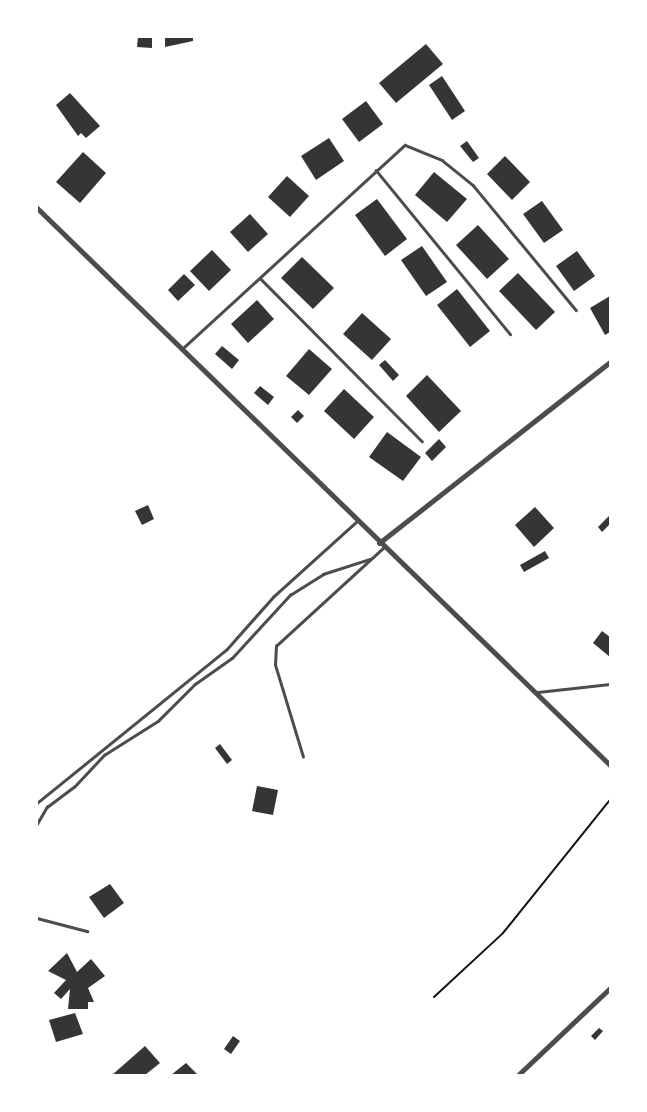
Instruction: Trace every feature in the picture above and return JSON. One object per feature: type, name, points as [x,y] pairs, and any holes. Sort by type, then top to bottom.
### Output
[{"type":"street","points":[[37,208],[610,765]]},
{"type":"street","points":[[381,545],[610,362]]},
{"type":"street","points":[[518,1075],[610,988]]},
{"type":"lane","points":[[182,349],[405,145],[450,165],[491,203],[576,310]]},
{"type":"lane","points":[[376,170],[510,334]]},
{"type":"lane","points":[[260,278],[422,441]]},
{"type":"lane","points":[[37,803],[226,650],[273,597],[357,521]]},
{"type":"lane","points":[[303,757],[275,665],[276,646],[370,559],[381,545]]},
{"type":"lane","points":[[37,824],[47,807],[74,787],[104,755],[158,721],[195,684],[232,658],[290,595],[323,574],[370,559]]},
{"type":"lane","points":[[535,693],[610,684]]},
{"type":"lane","points":[[37,918],[87,931]]},
{"type":"path","points":[[434,997],[503,933],[610,800]]},
{"type":"building","points":[[138,37],[152,37],[152,48],[137,47]]},
{"type":"building","points":[[165,37],[193,37],[193,41],[165,47]]},
{"type":"building","points":[[426,44],[443,64],[396,103],[379,83]]},
{"type":"building","points":[[442,76],[465,111],[452,120],[429,85]]},
{"type":"building","points":[[70,93],[100,126],[86,138],[81,133],[78,136],[56,105]]},
{"type":"building","points":[[366,101],[383,124],[359,142],[342,119]]},
{"type":"building","points":[[329,138],[344,161],[316,180],[301,156]]},
{"type":"building","points":[[467,141],[479,158],[473,162],[460,146]]},
{"type":"building","points":[[83,152],[106,173],[80,203],[56,182]]},
{"type":"building","points":[[505,156],[530,182],[512,200],[487,174]]},
{"type":"building","points":[[434,172],[467,199],[447,222],[415,195]]},
{"type":"building","points":[[287,176],[309,196],[290,217],[268,197]]},
{"type":"building","points":[[377,199],[407,239],[385,256],[355,215]]},
{"type":"building","points":[[542,201],[563,230],[544,243],[523,214]]},
{"type":"building","points":[[250,214],[268,234],[248,252],[230,232]]},
{"type":"building","points":[[478,225],[509,259],[487,279],[456,245]]},
{"type":"building","points":[[422,246],[447,282],[426,296],[401,260]]},
{"type":"building","points":[[212,250],[231,270],[209,291],[190,271]]},
{"type":"building","points":[[577,251],[595,276],[574,291],[556,266]]},
{"type":"building","points":[[302,257],[334,288],[313,309],[281,278]]},
{"type":"building","points":[[518,273],[555,312],[536,330],[499,291]]},
{"type":"building","points":[[184,274],[195,285],[178,301],[168,290]]},
{"type":"building","points":[[457,289],[490,331],[470,347],[437,305]]},
{"type":"building","points":[[610,296],[610,332],[605,335],[590,308]]},
{"type":"building","points":[[257,300],[274,319],[248,343],[231,324]]},
{"type":"building","points":[[362,313],[391,339],[372,360],[343,334]]},
{"type":"building","points":[[222,346],[239,360],[232,369],[215,354]]},
{"type":"building","points":[[309,349],[332,369],[309,395],[286,376]]},
{"type":"building","points":[[385,360],[399,375],[393,381],[379,365]]},
{"type":"building","points":[[427,375],[461,411],[439,432],[406,396]]},
{"type":"building","points":[[260,386],[274,397],[268,405],[254,393]]},
{"type":"building","points":[[344,389],[374,417],[354,439],[324,411]]},
{"type":"building","points":[[298,410],[304,416],[297,423],[291,417]]},
{"type":"building","points":[[387,432],[421,457],[403,481],[369,457]]},
{"type":"building","points":[[439,439],[446,447],[432,461],[425,453]]},
{"type":"building","points":[[148,505],[154,519],[142,525],[135,511]]},
{"type":"building","points":[[535,507],[554,528],[534,547],[515,525]]},
{"type":"building","points":[[610,515],[610,524],[602,532],[598,527]]},
{"type":"building","points":[[545,551],[549,558],[524,572],[520,565]]},
{"type":"building","points":[[602,631],[610,637],[610,657],[593,643]]},
{"type":"building","points":[[220,744],[232,760],[227,764],[215,748]]},
{"type":"building","points":[[257,786],[278,790],[273,815],[252,811]]},
{"type":"building","points":[[110,884],[124,903],[104,918],[89,897]]},
{"type":"building","points":[[67,953],[77,972],[91,959],[105,976],[88,988],[94,1002],[88,1002],[88,1009],[68,1009],[70,989],[61,999],[54,993],[66,980],[48,971]]},
{"type":"building","points":[[75,1013],[83,1034],[56,1042],[49,1020]]},
{"type":"building","points":[[599,1028],[603,1031],[595,1040],[591,1036]]},
{"type":"building","points":[[233,1036],[240,1041],[231,1054],[224,1049]]},
{"type":"building","points":[[145,1046],[160,1063],[145,1075],[112,1075]]},
{"type":"building","points":[[186,1063],[198,1075],[171,1075]]}]
